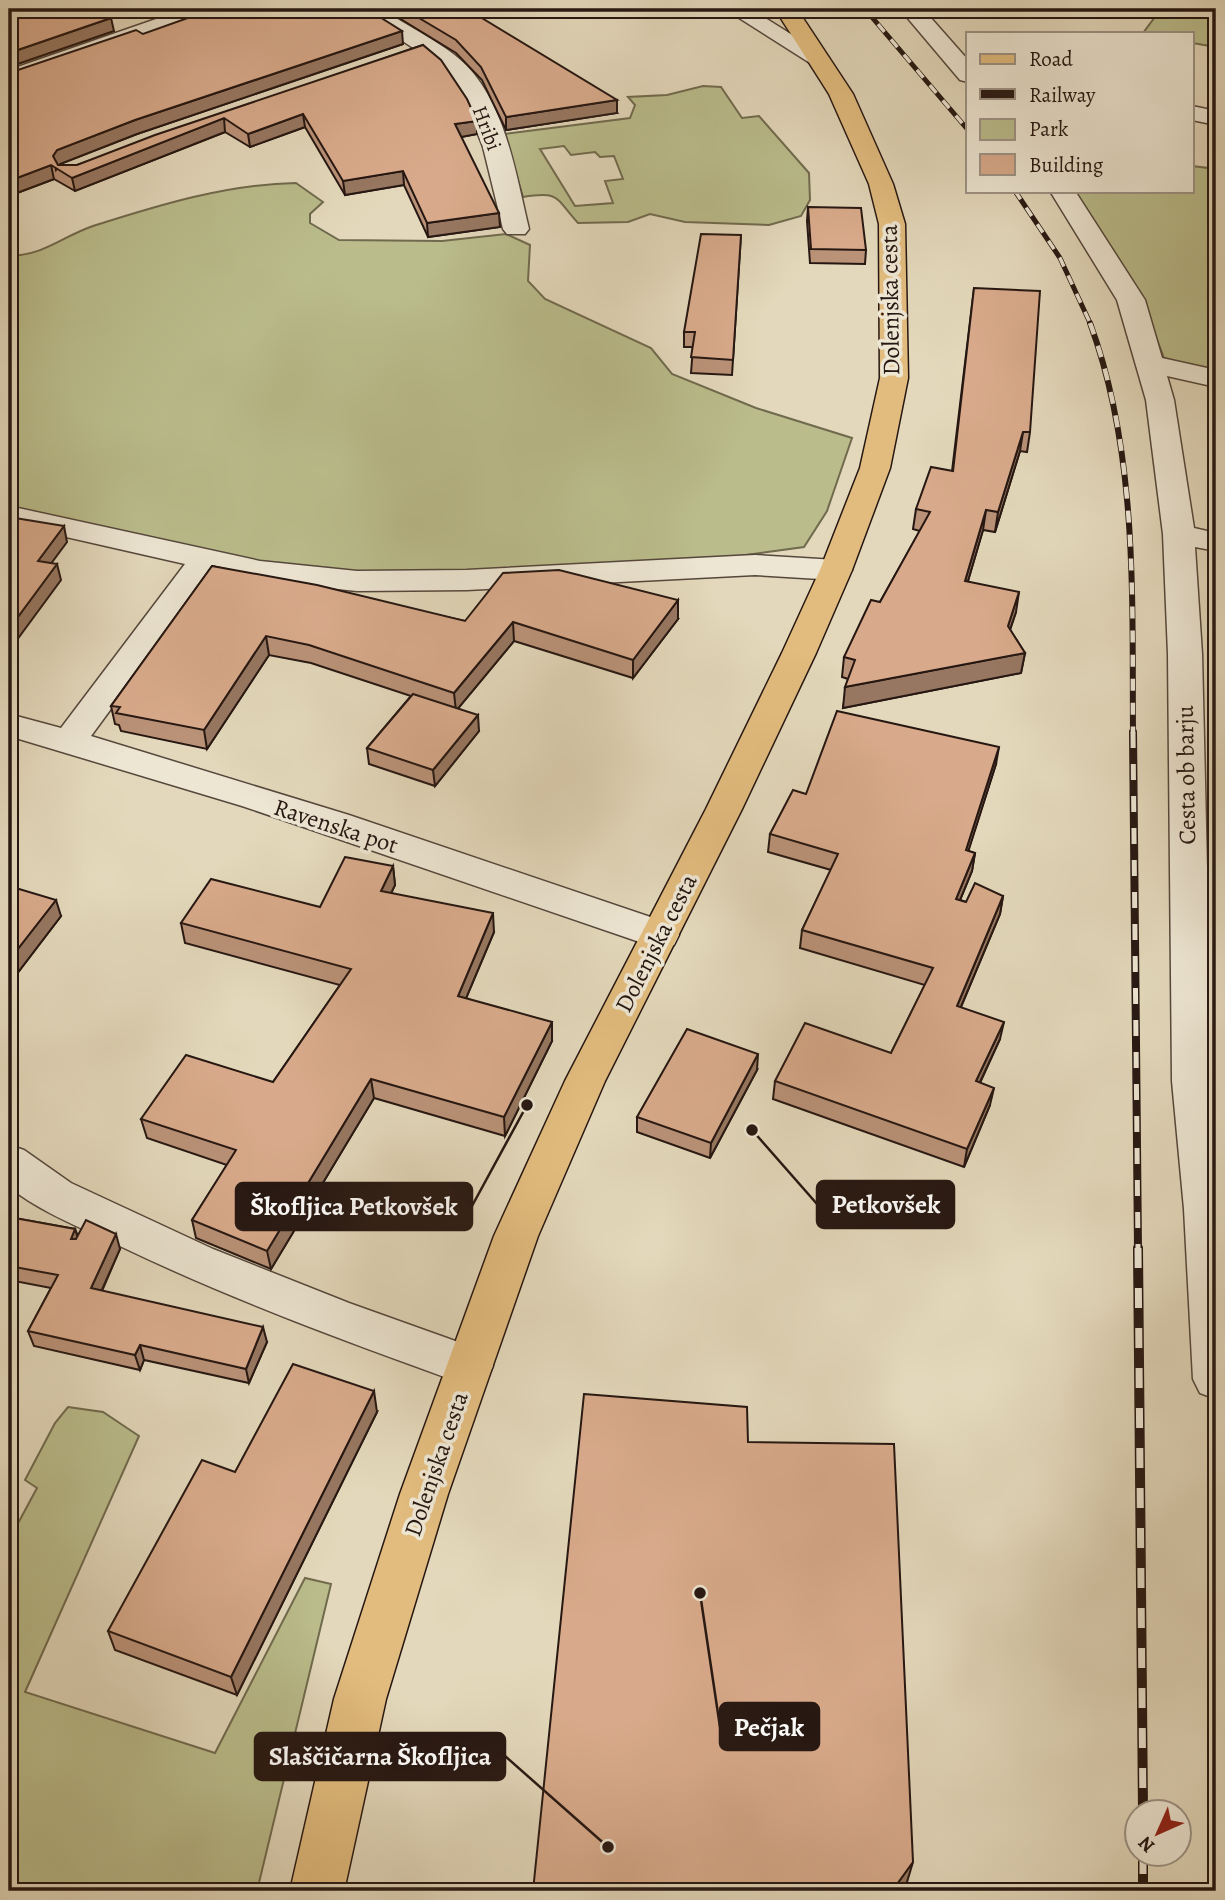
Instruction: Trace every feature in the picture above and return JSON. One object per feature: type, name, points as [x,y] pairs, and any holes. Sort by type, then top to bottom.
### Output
[{"type":"main road","name":"Dolenjska cesta","points":[[317,1891],[360,1699],[424,1494],[532,1200],[585,1081],[736,785],[836,570],[874,468],[894,378],[895,303],[891,224],[881,184],[841,94],[786,9]]},
{"type":"street","points":[[9,78],[205,9]]},
{"type":"street","name":"Hribi","points":[[365,9],[459,71],[477,101],[498,156],[516,229]]},
{"type":"street","points":[[736,9],[818,58]]},
{"type":"street","points":[[911,9],[966,71]]},
{"type":"street","points":[[400,55],[425,47]]},
{"type":"street","points":[[1194,113],[1216,118]]},
{"type":"street","name":"Cesta ob barju","points":[[1063,192],[1131,300],[1160,400],[1200,657],[1206,1209],[1216,1380]]},
{"type":"street","points":[[1148,364],[1216,378]]},
{"type":"street","points":[[9,515],[260,571],[357,581],[467,580],[755,565],[836,570]]},
{"type":"street","points":[[1179,534],[1216,542]]},
{"type":"street","points":[[69,741],[205,559]]},
{"type":"street","name":"Ravenska pot","points":[[9,725],[69,741],[352,831],[660,936]]},
{"type":"street","points":[[9,1162],[27,1180],[134,1233],[325,1314],[470,1366]]},
{"type":"green space","points":[[1161,9],[1216,9],[1216,47],[1194,43],[1194,32],[1144,32]]},
{"type":"green space","points":[[703,86],[721,87],[742,118],[759,116],[809,173],[810,200],[801,216],[769,225],[685,222],[650,214],[628,222],[578,223],[556,198],[544,195],[523,197],[504,134],[630,118],[635,105],[628,97],[667,95]],"holes":[[[564,146],[571,155],[595,152],[600,157],[614,156],[623,179],[605,181],[613,203],[575,206],[540,149]]]},
{"type":"green space","points":[[1194,166],[1216,169],[1216,373],[1164,358],[1141,298],[1120,261],[1071,192],[1194,192]]},
{"type":"green space","points":[[296,183],[323,202],[310,214],[310,223],[339,240],[442,241],[506,234],[530,245],[528,281],[545,299],[651,348],[672,374],[756,408],[852,438],[827,511],[804,547],[680,564],[446,575],[265,567],[9,506],[9,256],[43,249],[82,230],[168,203],[244,187]]},
{"type":"green space","points":[[68,1407],[103,1412],[139,1436],[25,1692],[215,1753],[305,1578],[331,1584],[257,1891],[9,1891],[9,1540],[37,1488],[25,1480],[55,1423]]},
{"type":"building","points":[[29,9],[92,9],[111,18],[9,53],[9,16]]},
{"type":"building","points":[[213,9],[367,9],[402,31],[135,120],[57,150],[53,156],[58,165],[77,165],[155,135],[423,45],[441,60],[467,99],[477,121],[455,124],[499,213],[427,223],[403,171],[343,181],[303,114],[248,134],[224,118],[72,178],[51,165],[9,181],[9,73],[136,30],[143,34]]},
{"type":"building","points":[[404,9],[467,9],[617,100],[506,117],[481,67],[456,40]]},
{"type":"building","points":[[808,207],[861,208],[866,250],[811,249]]},
{"type":"building","points":[[701,234],[741,235],[733,360],[691,357],[695,332],[684,332]]},
{"type":"building","points":[[974,288],[1040,291],[1030,432],[1023,432],[998,512],[986,510],[965,581],[1019,592],[1008,626],[1025,653],[845,687],[855,660],[844,657],[871,600],[880,602],[930,512],[916,509],[931,467],[953,471]]},
{"type":"building","points":[[9,517],[64,526],[38,561],[57,564],[9,629]]},
{"type":"building","points":[[212,566],[317,585],[465,621],[503,573],[559,570],[678,600],[633,660],[513,622],[454,693],[309,645],[266,636],[204,730],[116,713],[120,707],[111,706]]},
{"type":"building","points":[[413,694],[478,715],[433,770],[367,748]]},
{"type":"building","points":[[837,711],[999,747],[966,850],[975,853],[956,899],[966,902],[975,883],[1003,896],[957,1006],[1004,1022],[976,1081],[994,1088],[967,1149],[775,1081],[805,1023],[891,1053],[933,968],[802,930],[838,854],[770,834],[793,790],[806,794]]},
{"type":"building","points":[[345,857],[393,866],[381,891],[493,913],[458,996],[552,1022],[504,1117],[371,1079],[267,1251],[192,1220],[236,1150],[141,1119],[186,1055],[273,1082],[351,969],[181,923],[211,879],[320,907]]},
{"type":"building","points":[[9,886],[56,900],[10,959],[9,958]]},
{"type":"building","points":[[687,1029],[758,1054],[711,1143],[637,1117]]},
{"type":"building","points":[[9,1217],[75,1229],[71,1239],[76,1239],[86,1220],[116,1234],[91,1288],[263,1327],[246,1369],[140,1345],[135,1355],[28,1331],[58,1275],[9,1266]]},
{"type":"building","points":[[293,1364],[374,1391],[231,1677],[108,1631],[202,1460],[235,1472]]},
{"type":"building","points":[[584,1394],[747,1407],[748,1442],[894,1444],[913,1862],[892,1891],[533,1891]]},
{"type":"railway","points":[[865,9],[966,128]]},
{"type":"railway","points":[[1016,192],[1060,258],[1091,325]]},
{"type":"railway","points":[[1090,323],[1106,372],[1124,474],[1132,578],[1133,732]]},
{"type":"railway","points":[[1133,732],[1138,1249]]},
{"type":"railway","points":[[1138,1248],[1143,1798]]},
{"type":"railway","points":[[1143,1868],[1143,1891]]},
{"type":"place","name":"Škofljica Petkovšek","points":[[527,1105]]},
{"type":"place","name":"Petkovšek","points":[[752,1130]]},
{"type":"place","name":"Pečjak","points":[[700,1593]]},
{"type":"place","name":"Slaščičarna Škofljica","points":[[608,1847]]}]
